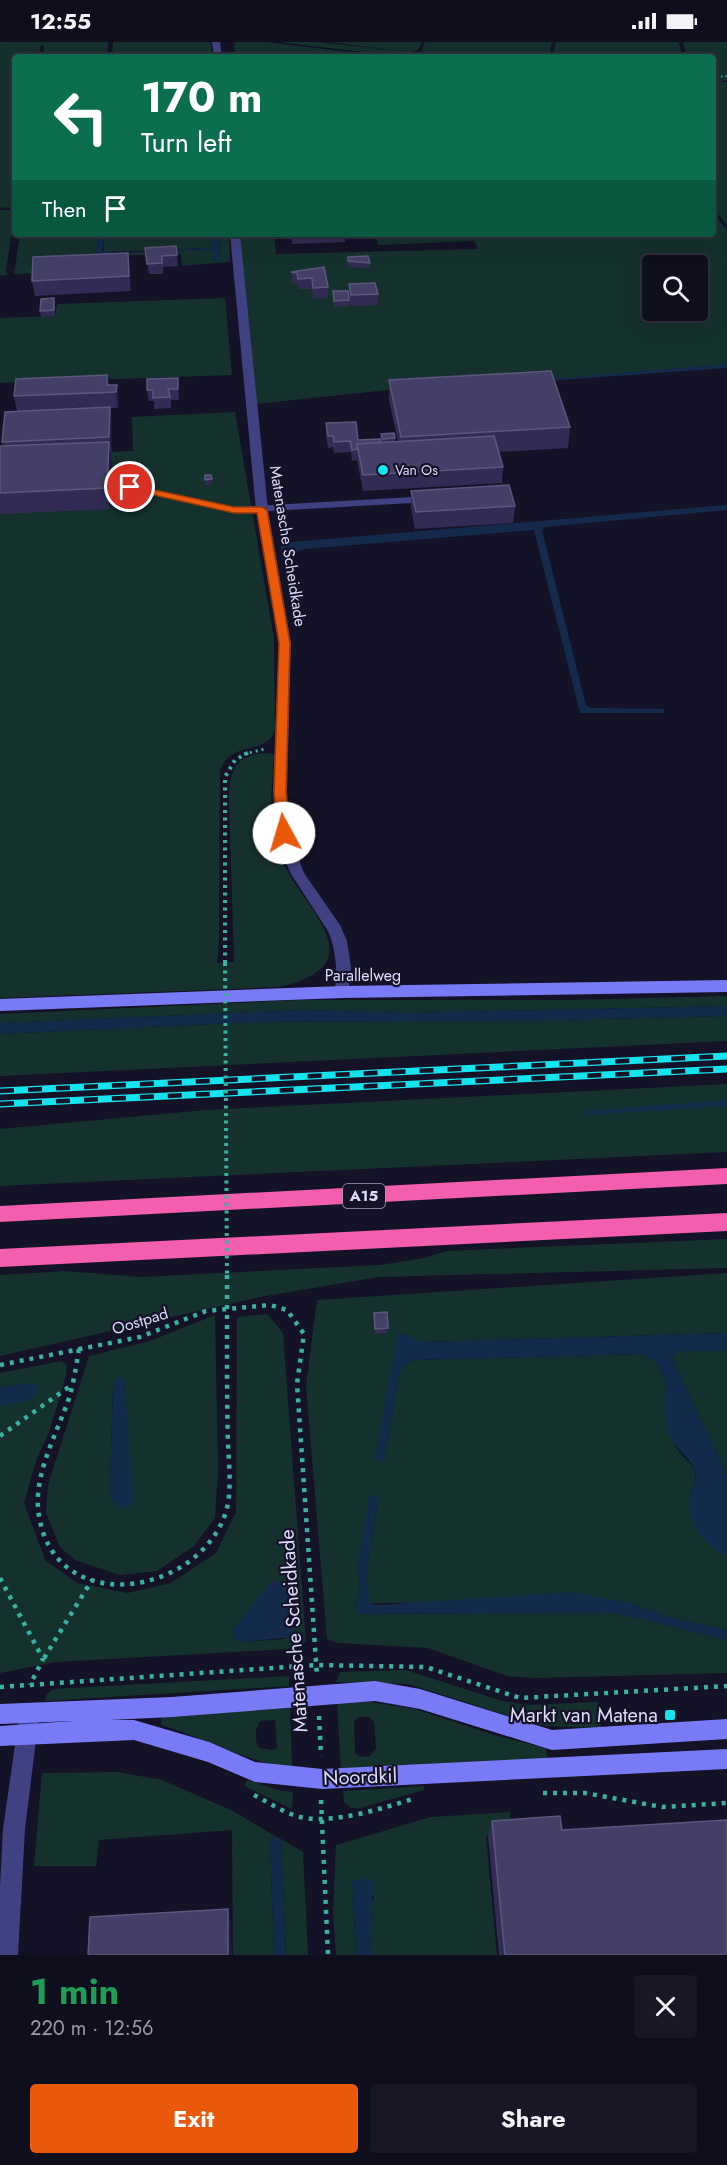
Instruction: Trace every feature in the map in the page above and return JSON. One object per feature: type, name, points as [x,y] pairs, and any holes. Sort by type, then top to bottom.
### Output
[{"type":"highway","name":"A15","points":[[0,1214],[727,1176]]},
{"type":"highway","points":[[0,1258],[727,1222]]},
{"type":"street","name":"Matenasche Scheidkade","points":[[235,237],[262,510],[285,643],[280,792],[286,845],[298,874],[335,929],[340,941],[344,967],[343,992]]},
{"type":"street","points":[[130,487],[234,510],[440,498]]},
{"type":"street","name":"Parallelweg","points":[[0,1005],[343,992],[727,986]]},
{"type":"street","points":[[0,1714],[172,1707],[375,1691],[420,1699],[552,1740],[727,1729]]},
{"type":"street","points":[[7,1955],[7,1830],[29,1712]]},
{"type":"street","name":"Noordkil","points":[[0,1736],[97,1730],[134,1731],[209,1752],[255,1772],[322,1779],[727,1759]]},
{"type":"path","points":[[79,1349],[74,1383],[38,1490],[38,1515],[52,1550],[69,1569],[92,1580],[127,1586],[156,1581],[183,1567],[204,1551],[222,1521],[229,1495],[224,799],[227,768],[231,761],[246,753],[282,746]]},
{"type":"path","name":"Oostpad","points":[[0,1365],[140,1336],[206,1311],[270,1305],[287,1310]]},
{"type":"path","name":"Matenasche Scheidkade","points":[[287,1310],[304,1334],[297,1384],[319,1695],[321,1817],[328,1955]]},
{"type":"path","points":[[0,1436],[74,1383]]},
{"type":"path","points":[[0,1578],[43,1659]]},
{"type":"path","points":[[30,1684],[92,1580]]},
{"type":"path","points":[[0,1687],[316,1665],[426,1667],[520,1698],[727,1686]]},
{"type":"green space","points":[[0,42],[108,42],[107,54],[43,54],[44,45],[40,46],[39,54],[12,54],[12,207],[0,208]]},
{"type":"green space","points":[[113,42],[211,42],[212,54],[112,54]]},
{"type":"green space","points":[[234,42],[265,42],[367,54],[235,54]]},
{"type":"green space","points":[[279,42],[318,42],[407,52],[329,42],[422,42],[418,50],[411,52],[425,54],[378,54]]},
{"type":"green space","points":[[425,42],[552,42],[550,54],[425,54],[422,50]]},
{"type":"green space","points":[[556,42],[679,42],[681,54],[553,54]]},
{"type":"green space","points":[[683,42],[727,42],[727,80],[722,82],[727,82],[727,225],[716,212],[716,54],[686,54]]},
{"type":"green space","points":[[0,210],[12,210],[12,230],[6,271],[8,275],[0,275]]},
{"type":"green space","points":[[716,217],[727,230],[727,364],[549,380],[416,387],[256,404],[239,237],[274,237],[276,254],[478,249],[474,241],[378,245],[376,237],[483,237],[489,239],[488,237],[716,237]]},
{"type":"green space","points":[[20,237],[97,237],[97,254],[214,250],[215,260],[220,255],[219,237],[229,237],[230,261],[227,262],[182,266],[181,254],[103,256],[101,271],[14,274]]},
{"type":"green space","points":[[104,237],[213,237],[214,246],[208,248],[104,252]]},
{"type":"green space","points":[[225,298],[232,375],[0,383],[0,318],[55,316],[57,304]]},
{"type":"green space","points":[[235,412],[274,639],[275,729],[272,737],[266,742],[232,755],[225,761],[220,771],[217,963],[234,962],[229,798],[231,777],[240,761],[265,753],[274,756],[271,811],[275,844],[284,866],[324,928],[329,946],[326,962],[310,976],[279,987],[0,998],[0,457],[133,451],[132,417]]},
{"type":"green space","points":[[727,996],[727,1006],[407,1013],[305,1010],[0,1023],[0,1014],[298,1000],[573,1000]]},
{"type":"green space","points":[[727,1016],[727,1041],[0,1076],[0,1034],[254,1022],[556,1020]]},
{"type":"green space","points":[[727,1084],[727,1152],[0,1186],[0,1129],[206,1110]]},
{"type":"green space","points":[[727,1239],[727,1268],[379,1277],[260,1297],[0,1356],[0,1275],[66,1271],[141,1277],[380,1265],[424,1258],[446,1251]]},
{"type":"green space","points":[[727,1273],[727,1333],[421,1342],[405,1334],[399,1334],[375,1461],[384,1461],[399,1373],[405,1365],[414,1360],[641,1354],[653,1360],[660,1369],[664,1380],[673,1441],[694,1469],[691,1493],[721,1553],[727,1556],[727,1630],[668,1617],[630,1603],[369,1603],[366,1577],[378,1499],[358,1563],[360,1591],[355,1606],[359,1614],[611,1612],[727,1640],[727,1673],[535,1678],[507,1676],[428,1648],[338,1643],[327,1639],[306,1386],[317,1300]]},
{"type":"green space","points":[[267,1314],[283,1333],[306,1642],[288,1649],[55,1662],[0,1673],[0,1406],[28,1383],[0,1388],[0,1373],[62,1361],[67,1366],[49,1432],[36,1461],[24,1503],[45,1560],[77,1583],[127,1593],[171,1583],[216,1553],[236,1512],[237,1317]],"holes":[[[247,1613],[285,1639],[245,1642],[236,1640],[232,1631]]]},
{"type":"green space","points":[[215,1315],[218,1470],[215,1518],[194,1546],[157,1571],[120,1575],[75,1560],[60,1547],[46,1513],[48,1485],[89,1356],[150,1341]],"holes":[[[124,1379],[132,1504],[111,1500],[110,1488],[113,1382]]]},
{"type":"green space","points":[[679,1351],[727,1351],[727,1475],[672,1359]]},
{"type":"green space","points":[[406,1670],[502,1701],[529,1705],[598,1702],[601,1728],[546,1726],[527,1722],[409,1684],[336,1682],[340,1672]]},
{"type":"green space","points":[[289,1676],[289,1686],[45,1701],[47,1694],[53,1689]]},
{"type":"green space","points":[[370,1702],[415,1709],[494,1735],[546,1748],[548,1761],[341,1770],[337,1703]],"holes":[[[359,1717],[369,1717],[374,1722],[376,1748],[370,1756],[360,1757],[355,1753],[354,1721]]]},
{"type":"green space","points":[[290,1705],[292,1767],[259,1761],[161,1725],[162,1714]],"holes":[[[275,1720],[277,1748],[271,1750],[259,1748],[256,1734],[260,1721]]]},
{"type":"green space","points":[[117,1772],[162,1780],[233,1811],[275,1836],[270,1842],[274,1955],[233,1955],[232,1830],[99,1840],[96,1866],[34,1866],[42,1773]]},
{"type":"green space","points":[[247,1780],[293,1792],[292,1809],[244,1786]]},
{"type":"green space","points":[[424,1786],[424,1790],[360,1808],[351,1808],[344,1802],[343,1791]]},
{"type":"green space","points":[[510,1812],[512,1833],[486,1836],[497,1955],[370,1955],[374,1896],[350,1885],[353,1889],[356,1955],[336,1955],[333,1912],[336,1845],[431,1817]]},
{"type":"green space","points":[[281,1839],[303,1852],[308,1955],[286,1955]]},
{"type":"water","points":[[97,237],[104,237],[103,251],[114,253],[208,248],[214,246],[213,237],[219,237],[220,261],[215,261],[213,250],[96,254]]},
{"type":"water","points":[[727,364],[727,368],[420,390]]},
{"type":"water","points":[[727,505],[727,510],[545,527],[542,530],[586,705],[590,708],[664,709],[664,713],[580,713],[534,530],[306,549],[296,552],[291,562],[286,564],[282,560],[278,514],[282,510],[286,513],[288,537],[292,542]]},
{"type":"water","points":[[727,1006],[727,1016],[556,1020],[254,1022],[0,1034],[0,1023],[305,1010],[407,1013]]},
{"type":"water","points":[[727,1100],[727,1106],[586,1115],[586,1111]]},
{"type":"water","points":[[402,1333],[421,1342],[727,1333],[727,1351],[679,1351],[672,1359],[727,1475],[727,1556],[704,1539],[693,1522],[690,1504],[695,1472],[669,1434],[666,1389],[660,1368],[641,1354],[414,1360],[405,1365],[399,1373],[384,1461],[375,1461],[397,1336]]},
{"type":"water","points":[[120,1376],[124,1379],[133,1495],[132,1504],[122,1509],[111,1500],[110,1488],[113,1382]]},
{"type":"water","points":[[28,1383],[37,1386],[36,1395],[26,1401],[0,1406],[0,1388]]},
{"type":"water","points":[[374,1494],[378,1499],[366,1577],[370,1603],[379,1605],[572,1592],[630,1603],[668,1617],[727,1630],[727,1640],[611,1612],[358,1614],[355,1606],[360,1591],[358,1563],[369,1498]]},
{"type":"water","points":[[271,1581],[283,1581],[292,1588],[293,1629],[289,1637],[245,1642],[236,1640],[232,1631]]},
{"type":"water","points":[[275,1836],[281,1839],[286,1955],[274,1955],[270,1842]]},
{"type":"water","points":[[366,1878],[373,1882],[370,1955],[356,1955],[353,1889],[350,1885],[353,1881]]},
{"type":"building","points":[[176,246],[177,255],[162,256],[162,263],[147,264],[145,248]]},
{"type":"building","points":[[128,253],[129,276],[32,281],[33,257]]},
{"type":"building","points":[[368,256],[370,263],[348,261],[348,257]]},
{"type":"building","points":[[324,267],[328,287],[313,288],[312,278],[298,279],[297,273],[291,272]]},
{"type":"building","points":[[375,283],[378,294],[351,295],[349,284]]},
{"type":"building","points":[[333,291],[348,291],[349,300],[334,301]]},
{"type":"building","points":[[54,298],[54,310],[40,311],[41,299]]},
{"type":"building","points":[[551,371],[570,427],[401,437],[389,380]]},
{"type":"building","points":[[107,375],[107,385],[117,385],[116,392],[14,396],[16,379]]},
{"type":"building","points":[[178,378],[178,389],[168,389],[170,397],[153,398],[153,390],[147,390],[147,379]]},
{"type":"building","points":[[110,407],[109,437],[2,442],[5,412]]},
{"type":"building","points":[[356,422],[358,440],[380,439],[381,442],[357,444],[357,449],[352,450],[350,441],[334,442],[333,436],[328,436],[326,423]]},
{"type":"building","points":[[394,433],[395,438],[382,439],[381,434]]},
{"type":"building","points":[[494,436],[503,467],[363,475],[357,444]]},
{"type":"building","points":[[109,442],[107,488],[0,493],[0,446]]},
{"type":"building","points":[[205,475],[211,475],[212,479],[205,480]]},
{"type":"building","points":[[509,485],[515,506],[416,512],[411,491]]},
{"type":"building","points":[[387,1312],[388,1328],[375,1329],[374,1313]]},
{"type":"building","points":[[560,1816],[562,1830],[727,1820],[727,1955],[505,1955],[492,1821]]},
{"type":"building","points":[[228,1909],[228,1955],[88,1955],[90,1917]]},
{"type":"railway","points":[[0,1091],[727,1056]]},
{"type":"railway","points":[[0,1104],[727,1069]]},
{"type":"place","name":"Van Os","points":[[383,470]]},
{"type":"place","name":"Markt van Matena","points":[[670,1715]]},
{"type":"route","points":[[130,487],[234,510],[262,510],[285,643],[280,792],[284,833]]}]
